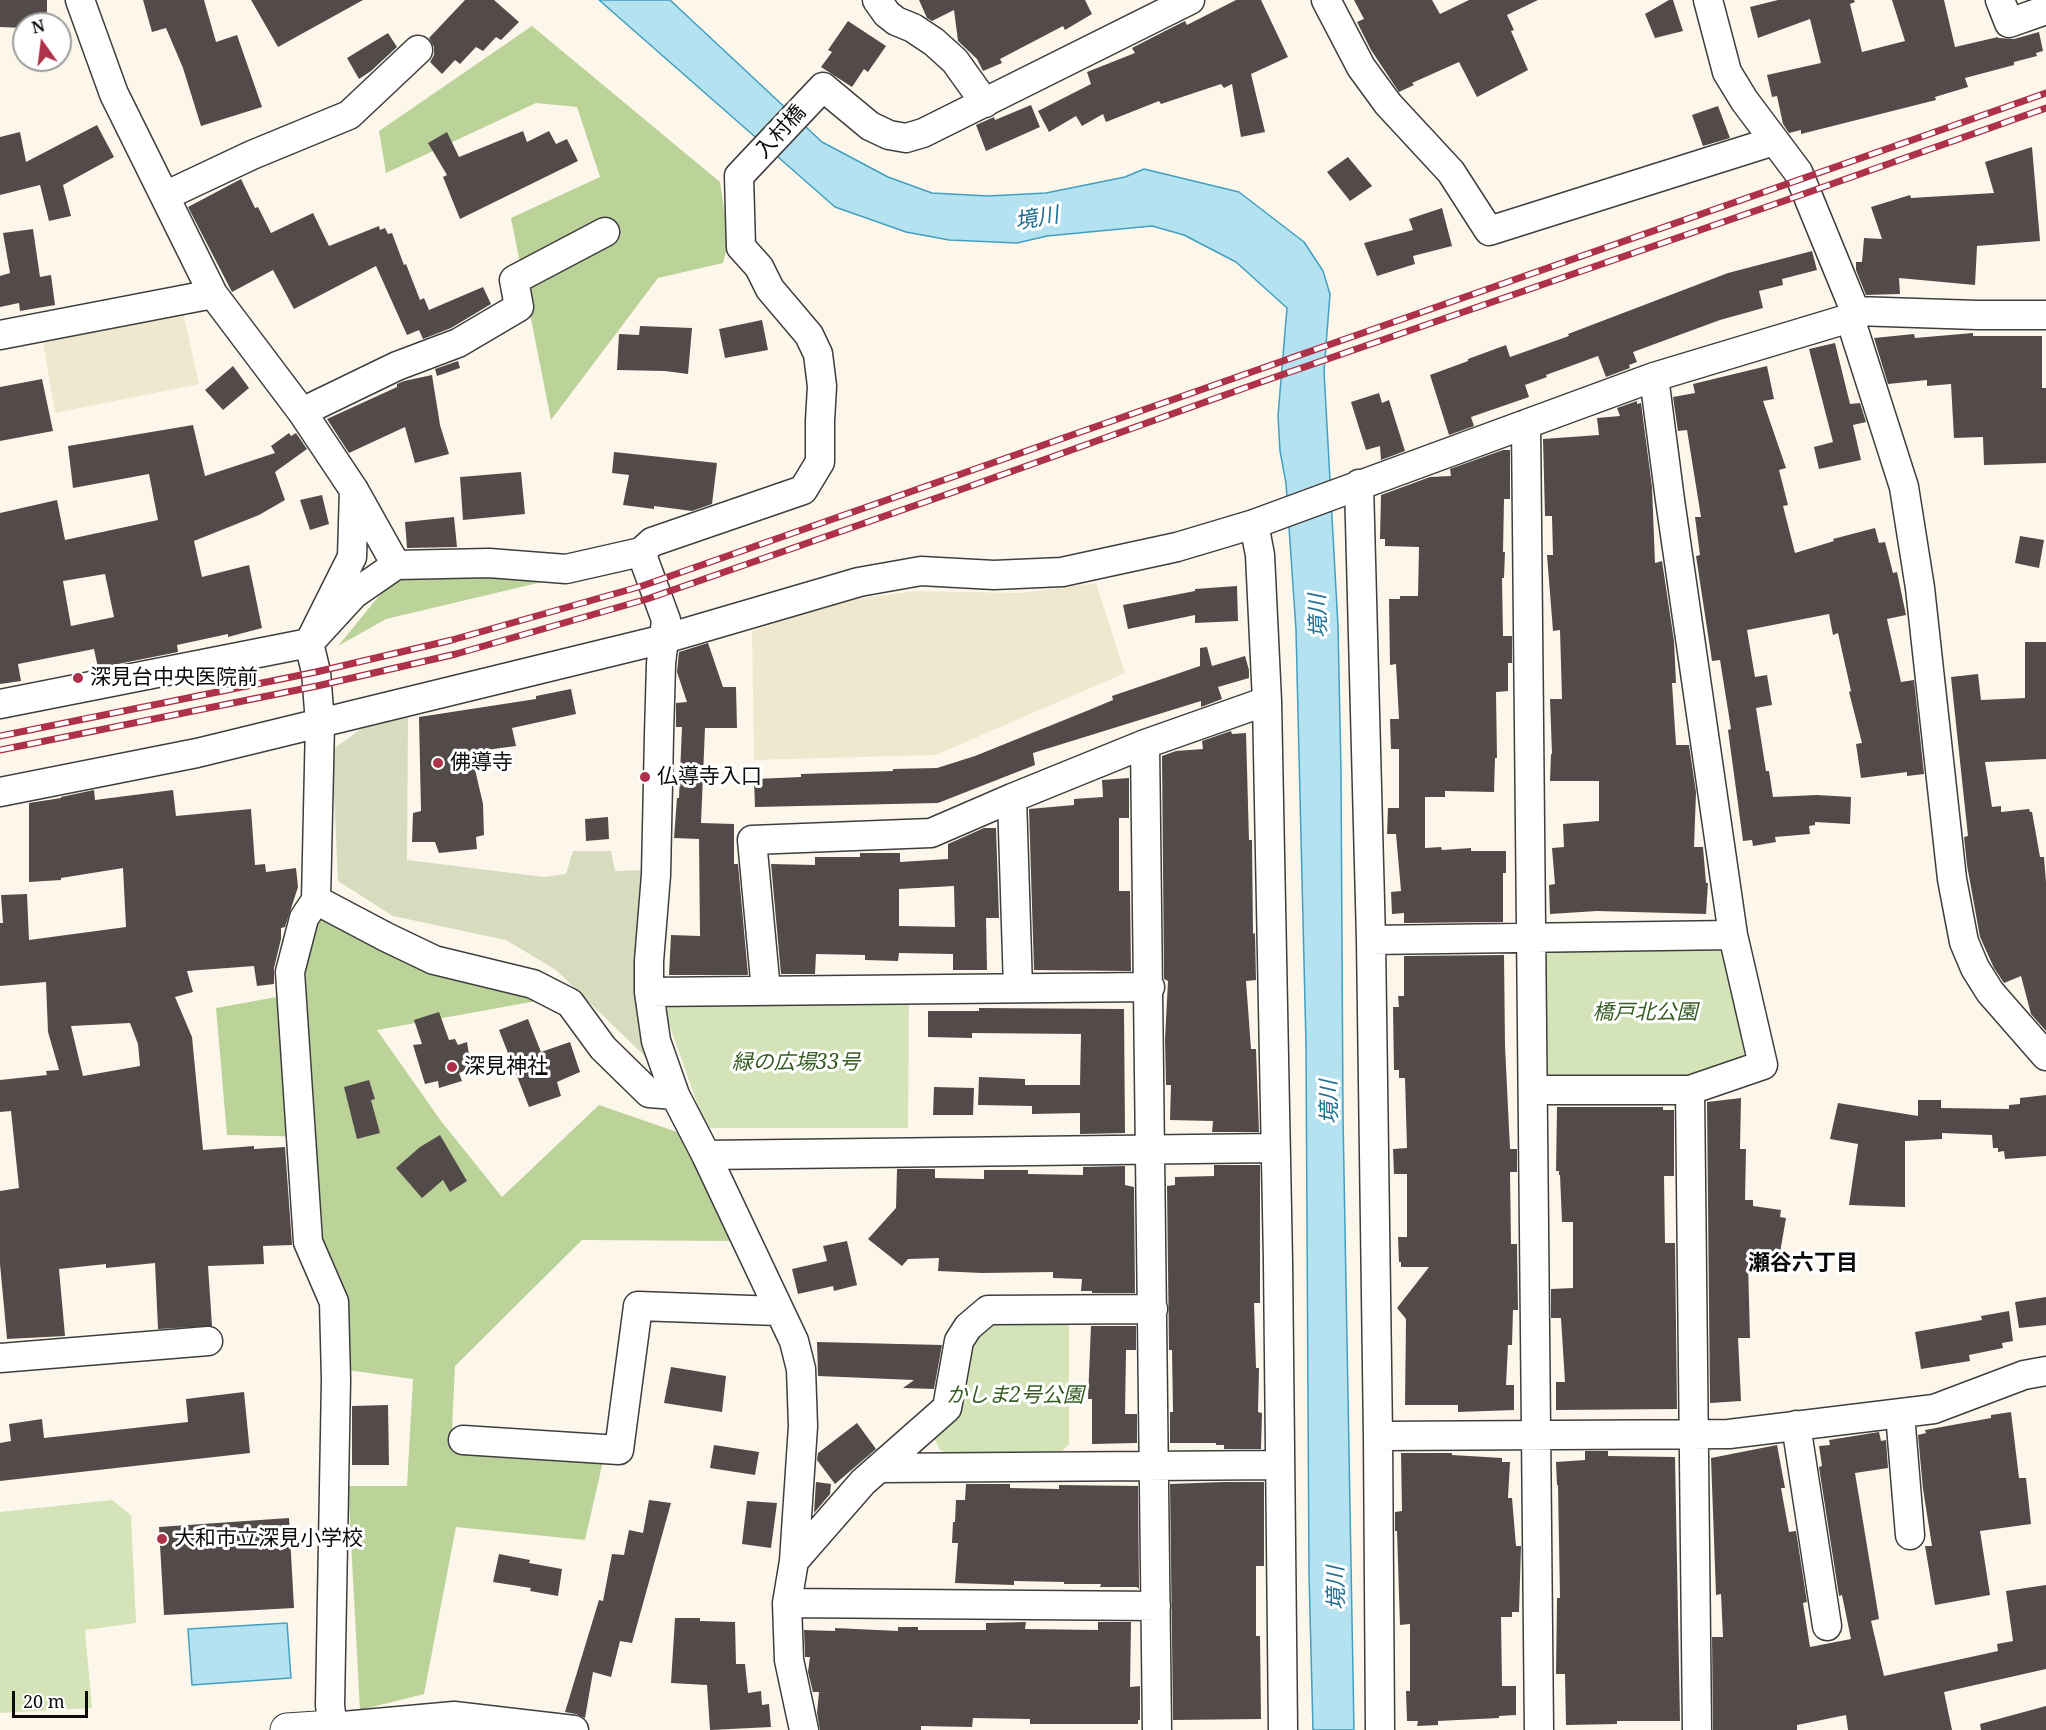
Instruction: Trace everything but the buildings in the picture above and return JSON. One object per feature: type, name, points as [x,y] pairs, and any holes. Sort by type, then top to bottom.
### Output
[{"type":"street","points":[[80,0],[114,94],[213,294],[302,412],[354,490],[396,565]]},
{"type":"street","points":[[879,0],[887,14],[927,37],[956,61],[985,103],[1190,0]]},
{"type":"street","points":[[1326,0],[1361,67],[1388,104],[1451,172],[1489,231],[1774,141]]},
{"type":"street","points":[[1708,0],[1727,72],[1744,100],[1798,172],[1852,314],[1904,487],[1920,588],[1952,879],[1964,942],[1975,968],[1990,992],[2046,1056]]},
{"type":"street","points":[[2000,0],[2009,23],[2046,10]]},
{"type":"street","points":[[165,196],[252,155],[349,115],[418,50]]},
{"type":"street","name":"入村橋","points":[[641,552],[652,542],[803,490],[820,462],[822,386],[818,354],[803,327],[770,289],[759,267],[741,247],[739,176],[747,171],[823,87],[870,126],[889,135],[906,138],[923,133],[985,103]]},
{"type":"street","points":[[302,412],[396,366],[458,343],[499,319],[519,307],[514,280],[605,232]]},
{"type":"street","points":[[0,335],[213,294]]},
{"type":"street","points":[[0,792],[197,753],[664,639],[859,582],[921,571],[994,575],[1062,572],[1176,547],[1254,524],[1654,377],[1852,314],[2046,315]]},
{"type":"street","points":[[1534,1090],[1690,1090],[1763,1065],[1733,936],[1654,377]]},
{"type":"street","points":[[1526,424],[1539,1730]]},
{"type":"street","points":[[1355,486],[1371,940],[1380,1730]]},
{"type":"street","points":[[333,1728],[330,1705],[336,1380],[334,1302],[308,1242],[290,972],[304,918],[316,900],[320,723],[316,672],[309,643],[352,556],[354,490]]},
{"type":"street","points":[[1254,524],[1260,555],[1267,701],[1278,1262],[1282,1730]]},
{"type":"street","points":[[0,704],[309,643],[354,594],[396,565],[489,564],[566,569],[641,552],[666,620],[661,664],[658,830],[649,993],[656,1041],[675,1095],[768,1282],[778,1311],[794,1341],[801,1369],[803,1426],[794,1561],[787,1603],[789,1660],[804,1730]]},
{"type":"street","points":[[766,991],[752,840],[931,834],[1145,744],[1267,701]]},
{"type":"street","points":[[1145,744],[1150,987],[1157,1730]]},
{"type":"street","points":[[1012,798],[1018,988]]},
{"type":"street","points":[[316,900],[434,960],[533,984],[570,1003],[603,1048],[649,1093],[675,1095]]},
{"type":"street","points":[[1371,940],[1733,936]]},
{"type":"street","points":[[649,993],[1150,987]]},
{"type":"street","points":[[1690,1090],[1697,1730]]},
{"type":"street","points":[[706,1155],[1275,1148]]},
{"type":"street","points":[[463,1440],[619,1450],[638,1306],[778,1311]]},
{"type":"street","points":[[794,1561],[863,1482],[947,1407],[959,1341],[968,1327],[988,1310],[1153,1309]]},
{"type":"street","points":[[0,1358],[208,1341]]},
{"type":"street","points":[[1378,1436],[1730,1434],[1934,1409],[2024,1375],[2046,1371]]},
{"type":"street","points":[[1900,1414],[1910,1535]]},
{"type":"street","points":[[1796,1425],[1827,1626]]},
{"type":"street","points":[[880,1468],[1280,1465]]},
{"type":"street","points":[[787,1603],[1156,1606]]},
{"type":"street","points":[[287,1730],[333,1728],[454,1716],[574,1730]]},
{"type":"shaded area","points":[[183,312],[199,384],[55,413],[42,336]]},
{"type":"shaded area","points":[[1096,583],[1125,673],[936,755],[754,760],[752,631],[841,601],[915,591],[1021,593]]},
{"type":"green space","points":[[532,26],[720,182],[729,241],[723,263],[658,278],[551,420],[511,218],[600,177],[577,107],[536,103],[386,173],[379,131]]},
{"type":"green space","points":[[497,575],[542,582],[386,619],[338,646],[392,580]]},
{"type":"green space","points":[[408,718],[407,860],[544,877],[566,874],[573,851],[611,851],[615,871],[648,870],[658,1069],[556,970],[506,940],[393,916],[338,881],[332,750],[375,719]]},
{"type":"green space","points":[[321,914],[553,998],[377,1030],[441,1121],[502,1197],[599,1105],[677,1132],[734,1241],[582,1240],[455,1366],[451,1451],[603,1461],[585,1540],[456,1527],[424,1694],[360,1710],[348,1486],[407,1486],[413,1379],[339,1369],[313,1241],[316,1137],[227,1135],[216,1008],[299,993],[307,945]]},
{"type":"green space","name":"橋戸北公園","points":[[1544,944],[1719,944],[1729,957],[1750,1055],[1698,1081],[1548,1082],[1541,1067]]},
{"type":"green space","name":"緑の広場33号","points":[[909,998],[908,1128],[706,1128],[660,999]]},
{"type":"green space","name":"かしま2号公園","points":[[1061,1320],[1069,1326],[1069,1444],[1062,1451],[947,1453],[940,1450],[934,1438],[971,1335],[986,1321]]},
{"type":"green space","points":[[112,1500],[131,1515],[136,1623],[85,1630],[92,1708],[0,1713],[0,1512]]},
{"type":"water","name":"境川","points":[[599,0],[670,0],[822,142],[888,177],[932,193],[988,196],[1046,193],[1125,177],[1144,169],[1239,192],[1304,242],[1323,271],[1330,294],[1324,371],[1338,626],[1343,1117],[1354,1730],[1313,1730],[1309,1574],[1306,1045],[1296,630],[1286,483],[1280,451],[1278,416],[1287,308],[1236,262],[1184,235],[1152,226],[1047,236],[1017,243],[949,240],[906,232],[835,207]]},
{"type":"water","points":[[287,1623],[291,1678],[192,1685],[188,1629]]},
{"type":"railway","points":[[0,736],[316,672],[452,640],[642,586],[2046,93]]},
{"type":"railway","points":[[0,750],[317,686],[456,654],[647,599],[2046,108]]},
{"type":"place","name":"深見台中央医院前","points":[[78,678]]},
{"type":"place","name":"佛導寺","points":[[438,763]]},
{"type":"place","name":"仏導寺入口","points":[[645,777]]},
{"type":"place","name":"深見神社","points":[[452,1067]]},
{"type":"place","name":"大和市立深見小学校","points":[[162,1539]]},
{"type":"district","name":"瀬谷六丁目","points":[[1803,1264]]}]
